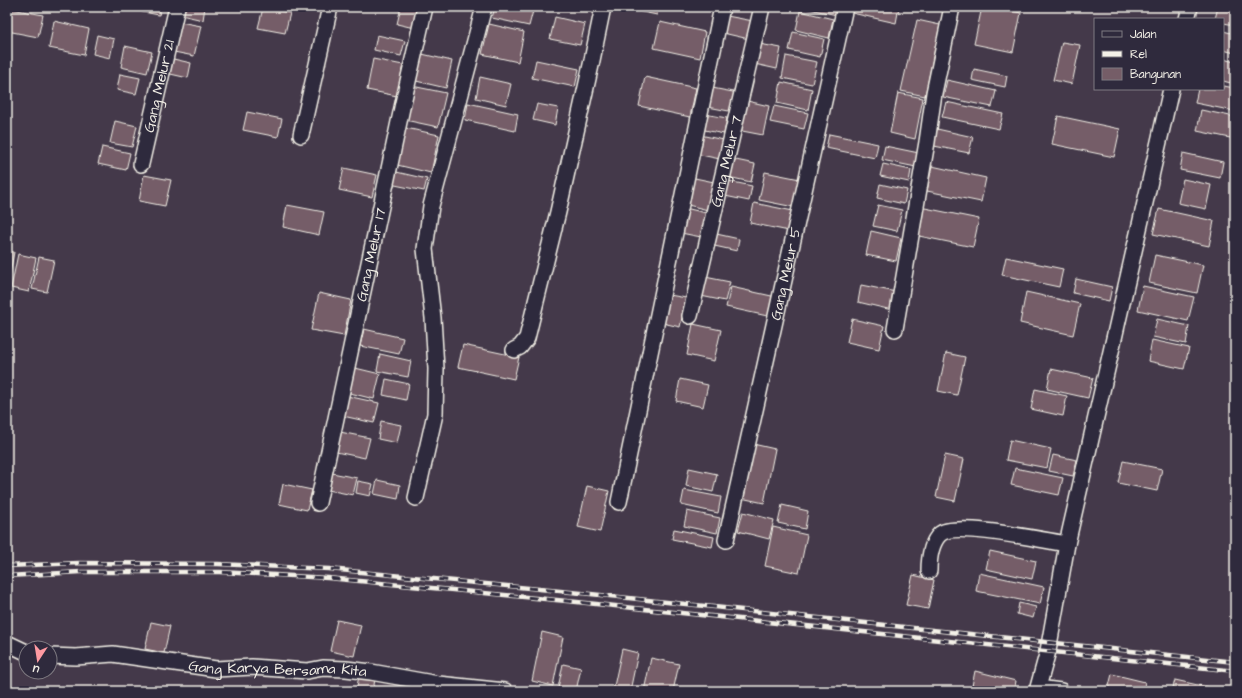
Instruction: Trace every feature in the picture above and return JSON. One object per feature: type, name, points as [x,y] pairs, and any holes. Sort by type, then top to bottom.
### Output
[{"type":"street","name":"Gang Melur 21","points":[[141,164],[177,7]]},
{"type":"street","points":[[301,135],[330,7]]},
{"type":"street","name":"Gang Melur 17","points":[[318,503],[401,110],[425,7]]},
{"type":"street","points":[[416,498],[435,414],[436,395],[433,318],[425,249],[427,233],[431,206],[484,7]]},
{"type":"street","points":[[514,350],[520,347],[527,338],[558,212],[603,7]]},
{"type":"street","points":[[619,502],[722,7]]},
{"type":"street","name":"Gang Melur 7","points":[[690,316],[762,7]]},
{"type":"street","name":"Gang Melur 5","points":[[726,540],[845,7]]},
{"type":"street","points":[[895,329],[934,93],[952,7]]},
{"type":"street","points":[[1187,18],[1190,7]]},
{"type":"street","points":[[1061,691],[1037,690],[1048,651],[1068,544],[1171,90]]},
{"type":"street","points":[[929,572],[929,561],[934,544],[940,534],[948,530],[982,530],[1068,544]]},
{"type":"street","points":[[7,642],[18,648]]},
{"type":"street","name":"Gang Karya Bersama Kita","points":[[58,656],[76,657],[113,654],[216,669],[252,667],[307,671],[322,668],[346,669],[438,684],[505,691]]},
{"type":"building","points":[[139,7],[161,7],[159,15],[138,11]]},
{"type":"building","points":[[182,7],[205,7],[203,20],[181,15]]},
{"type":"building","points":[[401,7],[418,7],[414,28],[397,24]]},
{"type":"building","points":[[495,7],[534,7],[529,26],[492,18]]},
{"type":"building","points":[[623,7],[658,7],[657,15]]},
{"type":"building","points":[[800,7],[839,7],[837,15]]},
{"type":"building","points":[[854,7],[899,7],[896,23],[852,13]]},
{"type":"building","points":[[982,7],[991,7],[1021,13],[1013,52],[974,44]]},
{"type":"building","points":[[1218,7],[1235,7],[1235,25],[1224,23],[1224,18],[1215,18]]},
{"type":"building","points":[[7,8],[43,15],[38,37],[7,31]]},
{"type":"building","points":[[263,8],[290,13],[285,33],[258,28]]},
{"type":"building","points":[[800,11],[833,19],[829,38],[796,30]]},
{"type":"building","points":[[727,16],[753,21],[749,39],[723,33]]},
{"type":"building","points":[[555,17],[585,24],[580,45],[550,39]]},
{"type":"building","points":[[917,20],[940,25],[925,96],[901,91]]},
{"type":"building","points":[[54,21],[89,29],[84,55],[49,48]]},
{"type":"building","points":[[180,22],[201,26],[194,56],[174,52]]},
{"type":"building","points":[[660,22],[705,32],[700,58],[654,48]]},
{"type":"building","points":[[489,24],[524,32],[518,62],[482,54]]},
{"type":"building","points":[[1224,31],[1235,34],[1235,53],[1224,50]]},
{"type":"building","points":[[793,32],[824,39],[820,57],[789,50]]},
{"type":"building","points":[[97,35],[114,39],[110,58],[93,54]]},
{"type":"building","points":[[377,35],[405,41],[401,56],[374,50]]},
{"type":"building","points":[[1062,42],[1080,45],[1072,84],[1053,80]]},
{"type":"building","points":[[754,43],[781,48],[777,69],[750,63]]},
{"type":"building","points":[[125,46],[152,52],[147,73],[121,67]]},
{"type":"building","points":[[422,54],[452,61],[446,88],[416,81]]},
{"type":"building","points":[[786,56],[817,62],[812,84],[782,78]]},
{"type":"building","points":[[169,58],[191,63],[188,78],[166,73]]},
{"type":"building","points":[[373,59],[403,65],[397,96],[367,90]]},
{"type":"building","points":[[1224,59],[1235,62],[1235,84],[1224,81]]},
{"type":"building","points":[[536,60],[579,69],[575,87],[532,78]]},
{"type":"building","points":[[974,69],[1007,76],[1005,87],[972,80]]},
{"type":"building","points":[[120,74],[140,78],[136,94],[117,90]]},
{"type":"building","points":[[480,77],[511,84],[506,105],[476,98]]},
{"type":"building","points":[[645,77],[696,88],[690,117],[639,106]]},
{"type":"building","points":[[947,80],[996,91],[992,107],[943,97]]},
{"type":"building","points":[[781,82],[812,89],[808,110],[777,103]]},
{"type":"building","points":[[412,86],[446,93],[438,127],[405,120]]},
{"type":"building","points":[[1224,86],[1235,88],[1234,111],[1195,103],[1198,90],[1224,90]]},
{"type":"building","points":[[707,87],[738,93],[734,112],[703,106]]},
{"type":"building","points":[[898,93],[923,98],[915,139],[890,133]]},
{"type":"building","points":[[743,100],[769,106],[763,135],[737,130]]},
{"type":"building","points":[[946,102],[1003,114],[999,129],[942,117]]},
{"type":"building","points":[[468,103],[518,114],[515,131],[465,120]]},
{"type":"building","points":[[537,104],[558,108],[555,125],[533,120]]},
{"type":"building","points":[[774,106],[808,113],[804,129],[770,122]]},
{"type":"building","points":[[1201,110],[1235,117],[1235,139],[1197,131]]},
{"type":"building","points":[[247,112],[282,119],[278,137],[243,130]]},
{"type":"building","points":[[704,114],[727,118],[724,134],[700,129]]},
{"type":"building","points":[[1058,116],[1120,129],[1114,157],[1052,144]]},
{"type":"building","points":[[115,121],[137,126],[132,147],[110,143]]},
{"type":"building","points":[[401,127],[439,135],[431,173],[393,164]]},
{"type":"building","points":[[937,129],[973,137],[969,153],[934,146]]},
{"type":"building","points":[[829,134],[878,144],[875,158],[826,148]]},
{"type":"building","points":[[700,135],[724,140],[720,159],[696,154]]},
{"type":"building","points":[[885,146],[919,153],[916,167],[882,160]]},
{"type":"building","points":[[102,147],[130,153],[126,170],[98,164]]},
{"type":"building","points":[[1183,153],[1223,162],[1220,178],[1180,170]]},
{"type":"building","points":[[731,159],[755,164],[751,182],[728,177]]},
{"type":"building","points":[[883,164],[911,170],[909,182],[880,176]]},
{"type":"building","points":[[932,166],[986,178],[981,202],[927,191]]},
{"type":"building","points":[[344,168],[377,175],[372,197],[339,190]]},
{"type":"building","points":[[392,171],[427,179],[424,191],[390,184]]},
{"type":"building","points":[[765,172],[800,179],[794,207],[759,200]]},
{"type":"building","points":[[144,175],[171,180],[165,206],[139,201]]},
{"type":"building","points":[[690,177],[714,182],[708,210],[684,204]]},
{"type":"building","points":[[1183,179],[1211,185],[1206,209],[1178,203]]},
{"type":"building","points":[[728,181],[752,186],[749,201],[725,196]]},
{"type":"building","points":[[880,184],[907,190],[904,204],[877,198]]},
{"type":"building","points":[[754,203],[793,211],[789,231],[750,223]]},
{"type":"building","points":[[287,205],[324,212],[319,235],[283,227]]},
{"type":"building","points":[[878,205],[902,210],[897,231],[873,226]]},
{"type":"building","points":[[681,207],[706,213],[701,237],[676,232]]},
{"type":"building","points":[[920,207],[979,219],[973,247],[914,235]]},
{"type":"building","points":[[1159,209],[1214,221],[1209,246],[1153,234]]},
{"type":"building","points":[[871,231],[901,238],[896,261],[866,255]]},
{"type":"building","points":[[712,233],[739,239],[737,251],[710,245]]},
{"type":"building","points":[[7,251],[14,252],[9,279],[7,278]]},
{"type":"building","points":[[18,254],[36,258],[29,292],[11,288]]},
{"type":"building","points":[[1155,255],[1203,265],[1197,293],[1149,283]]},
{"type":"building","points":[[39,257],[54,260],[47,292],[32,289]]},
{"type":"building","points":[[1006,257],[1063,269],[1059,287],[1002,275]]},
{"type":"building","points":[[700,276],[730,282],[725,301],[696,295]]},
{"type":"building","points":[[1076,279],[1112,287],[1109,301],[1073,293]]},
{"type":"building","points":[[861,285],[896,292],[892,310],[858,302]]},
{"type":"building","points":[[1143,286],[1194,297],[1188,321],[1138,310]]},
{"type":"building","points":[[731,287],[776,297],[772,317],[726,307]]},
{"type":"building","points":[[1026,292],[1080,304],[1073,335],[1020,323]]},
{"type":"building","points":[[319,293],[351,300],[344,336],[311,330]]},
{"type":"building","points":[[664,294],[686,298],[680,327],[658,322]]},
{"type":"building","points":[[852,319],[884,326],[879,349],[847,342]]},
{"type":"building","points":[[1157,319],[1189,326],[1186,344],[1153,337]]},
{"type":"building","points":[[693,324],[721,330],[714,361],[687,355]]},
{"type":"building","points":[[364,329],[403,338],[399,354],[360,346]]},
{"type":"building","points":[[1152,340],[1189,348],[1184,369],[1148,361]]},
{"type":"building","points":[[463,345],[519,357],[514,379],[458,367]]},
{"type":"building","points":[[946,353],[965,357],[957,395],[938,391]]},
{"type":"building","points":[[380,354],[411,361],[408,377],[377,371]]},
{"type":"building","points":[[351,367],[380,374],[374,399],[346,392]]},
{"type":"building","points":[[1051,369],[1093,378],[1088,398],[1047,389]]},
{"type":"building","points":[[386,379],[409,384],[406,400],[383,395]]},
{"type":"building","points":[[680,379],[708,385],[703,407],[676,401]]},
{"type":"building","points":[[1035,389],[1067,396],[1063,416],[1031,409]]},
{"type":"building","points":[[347,396],[379,403],[374,423],[343,416]]},
{"type":"building","points":[[381,421],[401,425],[397,443],[378,439]]},
{"type":"building","points":[[340,432],[370,438],[365,458],[336,452]]},
{"type":"building","points":[[1010,440],[1051,449],[1047,468],[1006,460]]},
{"type":"building","points":[[753,444],[775,449],[764,503],[741,498]]},
{"type":"building","points":[[945,455],[964,459],[955,501],[936,497]]},
{"type":"building","points":[[1053,455],[1077,460],[1073,476],[1049,471]]},
{"type":"building","points":[[1123,461],[1162,469],[1157,491],[1118,483]]},
{"type":"building","points":[[689,468],[717,474],[713,492],[686,486]]},
{"type":"building","points":[[1015,468],[1063,478],[1059,495],[1011,485]]},
{"type":"building","points":[[332,473],[357,478],[353,495],[328,490]]},
{"type":"building","points":[[377,480],[400,485],[398,499],[374,494]]},
{"type":"building","points":[[358,481],[373,484],[370,496],[356,493]]},
{"type":"building","points":[[283,484],[312,490],[307,510],[279,504]]},
{"type":"building","points":[[587,486],[609,491],[600,532],[578,527]]},
{"type":"building","points":[[684,490],[721,497],[718,513],[681,505]]},
{"type":"building","points":[[782,505],[808,511],[805,529],[778,523]]},
{"type":"building","points":[[687,511],[720,518],[717,533],[684,526]]},
{"type":"building","points":[[743,512],[774,520],[769,539],[738,531]]},
{"type":"building","points":[[773,527],[807,535],[799,573],[765,566]]},
{"type":"building","points":[[674,529],[714,537],[712,547],[672,539]]},
{"type":"building","points":[[990,551],[1036,561],[1032,579],[986,569]]},
{"type":"building","points":[[979,573],[1044,587],[1040,604],[976,591]]},
{"type":"building","points":[[913,575],[934,580],[928,609],[906,605]]},
{"type":"building","points":[[1019,603],[1036,607],[1033,618],[1017,614]]},
{"type":"building","points":[[337,620],[361,625],[354,656],[330,651]]},
{"type":"building","points":[[151,622],[170,626],[164,653],[145,649]]},
{"type":"building","points":[[542,632],[563,637],[553,686],[532,681]]},
{"type":"building","points":[[622,649],[638,653],[630,691],[613,691]]},
{"type":"building","points":[[651,658],[679,664],[673,691],[644,691]]},
{"type":"building","points":[[563,664],[581,668],[576,691],[558,688]]},
{"type":"building","points":[[975,671],[1016,681],[1014,691],[971,691]]},
{"type":"building","points":[[1112,674],[1145,682],[1143,691],[1108,690]]},
{"type":"building","points":[[359,676],[375,679],[373,691],[356,691]]},
{"type":"building","points":[[1175,680],[1225,691],[1172,691]]},
{"type":"building","points":[[846,688],[861,691],[846,691]]},
{"type":"railway","points":[[7,566],[79,563],[218,564],[329,569],[581,593],[1235,662]]},
{"type":"railway","points":[[7,576],[81,572],[220,572],[328,578],[577,602],[1235,671]]}]
